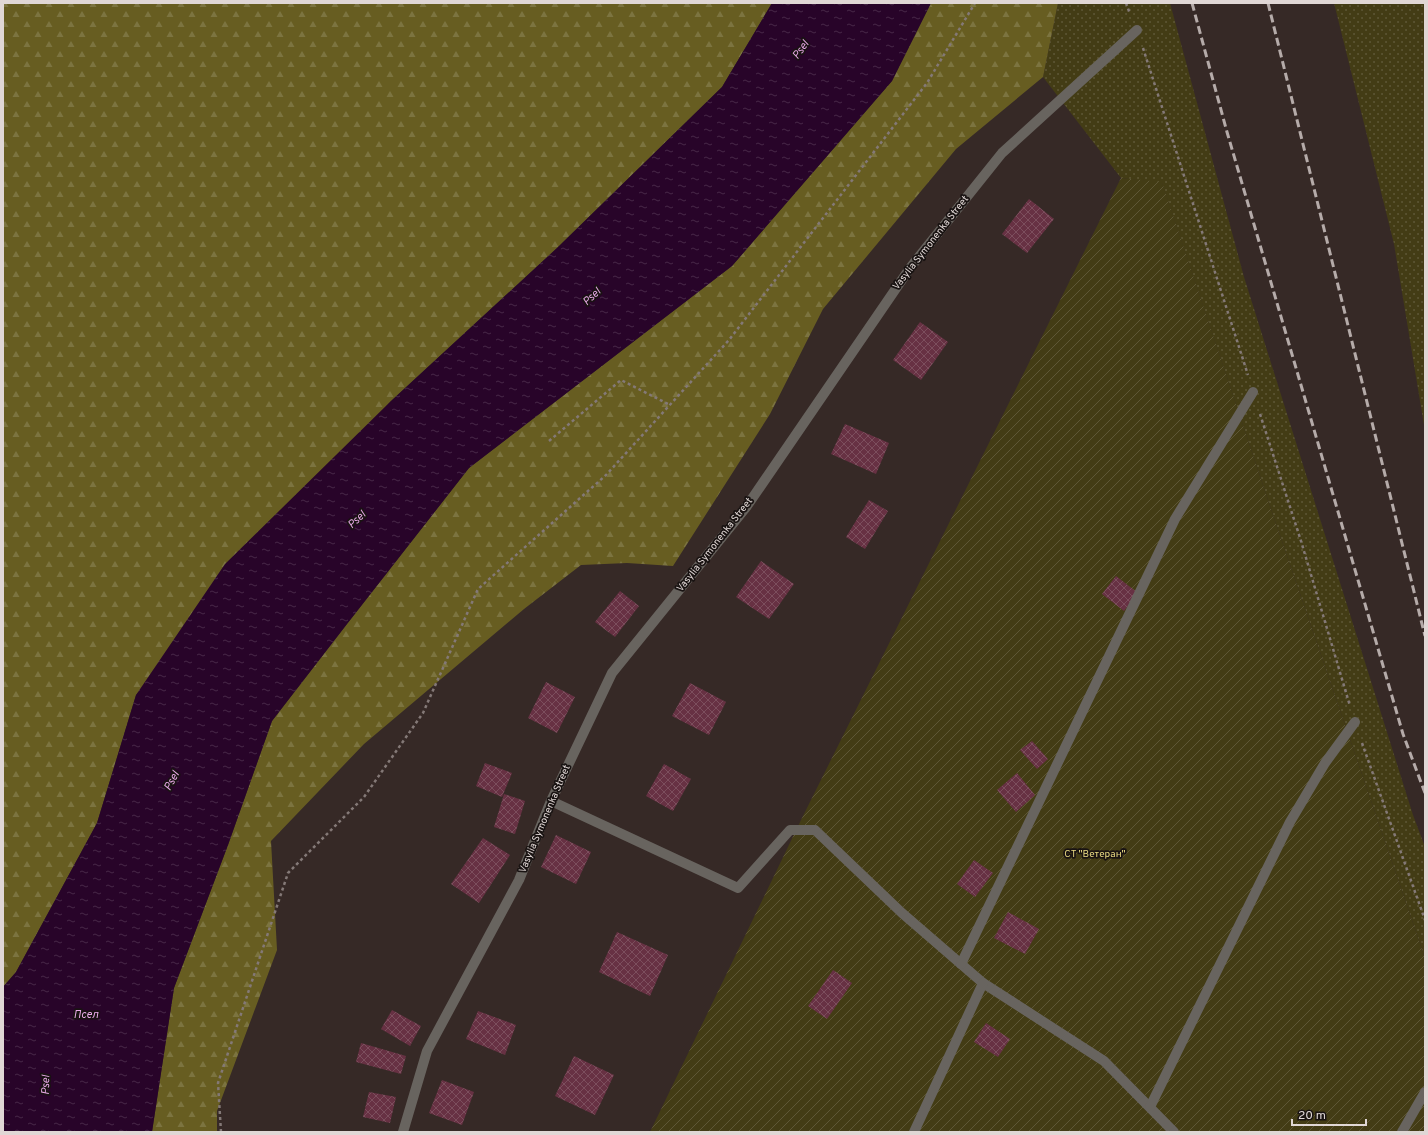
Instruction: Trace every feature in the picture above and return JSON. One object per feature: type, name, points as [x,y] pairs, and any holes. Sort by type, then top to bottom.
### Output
[{"type":"street","name":"Vasylia Symonenka Street","points":[[403,1132],[427,1051],[519,880],[551,801],[612,673],[747,506],[910,268],[1002,153],[1137,30]]},
{"type":"street","points":[[961,964],[1176,519],[1253,392]]},
{"type":"street","points":[[1150,1107],[1290,822],[1325,763],[1355,722]]},
{"type":"street","points":[[551,801],[738,888],[790,830],[815,830],[902,913],[982,983],[1104,1061],[1174,1132]]},
{"type":"street","points":[[914,1132],[982,983]]},
{"type":"street","points":[[1402,1132],[1425,1092]]},
{"type":"path","points":[[221,1132],[218,1083],[288,873],[364,797],[422,713],[478,589],[606,475],[729,340],[927,83],[975,3]]},
{"type":"path","points":[[1137,30],[1301,541],[1355,722],[1425,920]]},
{"type":"path","points":[[549,441],[621,380],[670,404]]},
{"type":"green space","points":[[3,3],[772,3],[722,87],[557,248],[391,401],[136,695],[97,823],[16,972],[3,987]]},
{"type":"green space","points":[[931,3],[1058,3],[1043,77],[956,149],[823,309],[770,414],[673,566],[627,563],[581,565],[524,609],[364,744],[271,841],[277,950],[217,1111],[217,1132],[152,1132],[174,988],[228,845],[272,721],[469,468],[732,266],[892,81]]},
{"type":"green space","points":[[1058,3],[1170,3],[1244,277],[1413,815],[1425,847],[1425,958],[1273,515],[1162,183],[1121,178],[1043,77]]},
{"type":"green space","points":[[1334,3],[1425,3],[1425,431],[1394,244]]},
{"type":"green space","name":"СТ \"Ветеран\"","points":[[1121,178],[1162,182],[1273,515],[1425,958],[1425,1132],[650,1132],[802,818]]},
{"type":"water","name":"Псел","points":[[772,3],[931,3],[892,81],[732,266],[469,468],[272,721],[228,845],[174,988],[152,1132],[3,1132],[3,987],[16,972],[97,823],[136,695],[225,564],[391,401],[557,248],[722,87]]},
{"type":"building","points":[[1029,199],[1054,219],[1027,253],[1002,234]]},
{"type":"building","points":[[920,322],[948,342],[921,380],[893,360]]},
{"type":"building","points":[[845,424],[889,443],[876,474],[831,454]]},
{"type":"building","points":[[869,500],[888,511],[865,549],[846,537]]},
{"type":"building","points":[[761,561],[794,584],[769,619],[736,597]]},
{"type":"building","points":[[1116,576],[1138,593],[1124,611],[1102,594]]},
{"type":"building","points":[[620,591],[639,606],[615,637],[595,622]]},
{"type":"building","points":[[546,682],[575,697],[557,733],[528,718]]},
{"type":"building","points":[[690,683],[726,702],[709,735],[672,716]]},
{"type":"building","points":[[1032,741],[1048,759],[1037,769],[1020,750]]},
{"type":"building","points":[[485,763],[512,773],[502,797],[476,786]]},
{"type":"building","points":[[664,764],[691,779],[673,811],[646,796]]},
{"type":"building","points":[[1017,773],[1035,795],[1016,812],[997,790]]},
{"type":"building","points":[[504,794],[525,801],[515,834],[494,827]]},
{"type":"building","points":[[556,835],[591,852],[576,884],[541,867]]},
{"type":"building","points":[[483,838],[510,855],[479,903],[451,884]]},
{"type":"building","points":[[974,860],[993,873],[975,897],[957,884]]},
{"type":"building","points":[[1008,912],[1039,929],[1025,954],[994,938]]},
{"type":"building","points":[[617,932],[668,955],[650,996],[599,972]]},
{"type":"building","points":[[833,970],[852,983],[827,1019],[808,1006]]},
{"type":"building","points":[[392,1010],[421,1026],[410,1046],[381,1029]]},
{"type":"building","points":[[478,1011],[516,1025],[505,1055],[466,1039]]},
{"type":"building","points":[[986,1023],[1010,1039],[998,1057],[974,1042]]},
{"type":"building","points":[[361,1043],[406,1056],[401,1074],[356,1062]]},
{"type":"building","points":[[574,1056],[614,1075],[595,1115],[555,1096]]},
{"type":"building","points":[[442,1080],[474,1092],[462,1125],[429,1113]]},
{"type":"building","points":[[369,1092],[396,1097],[390,1123],[363,1117]]},
{"type":"railway","points":[[1192,3],[1227,132],[1403,734],[1425,793]]},
{"type":"railway","points":[[1268,3],[1425,636]]},
{"type":"water label","name":"Psel","points":[[801,50]]},
{"type":"water label","name":"Psel","points":[[592,297]]},
{"type":"water label","name":"Psel","points":[[357,520]]},
{"type":"water label","name":"Psel","points":[[172,781]]},
{"type":"water label","name":"Psel","points":[[46,1085]]}]
